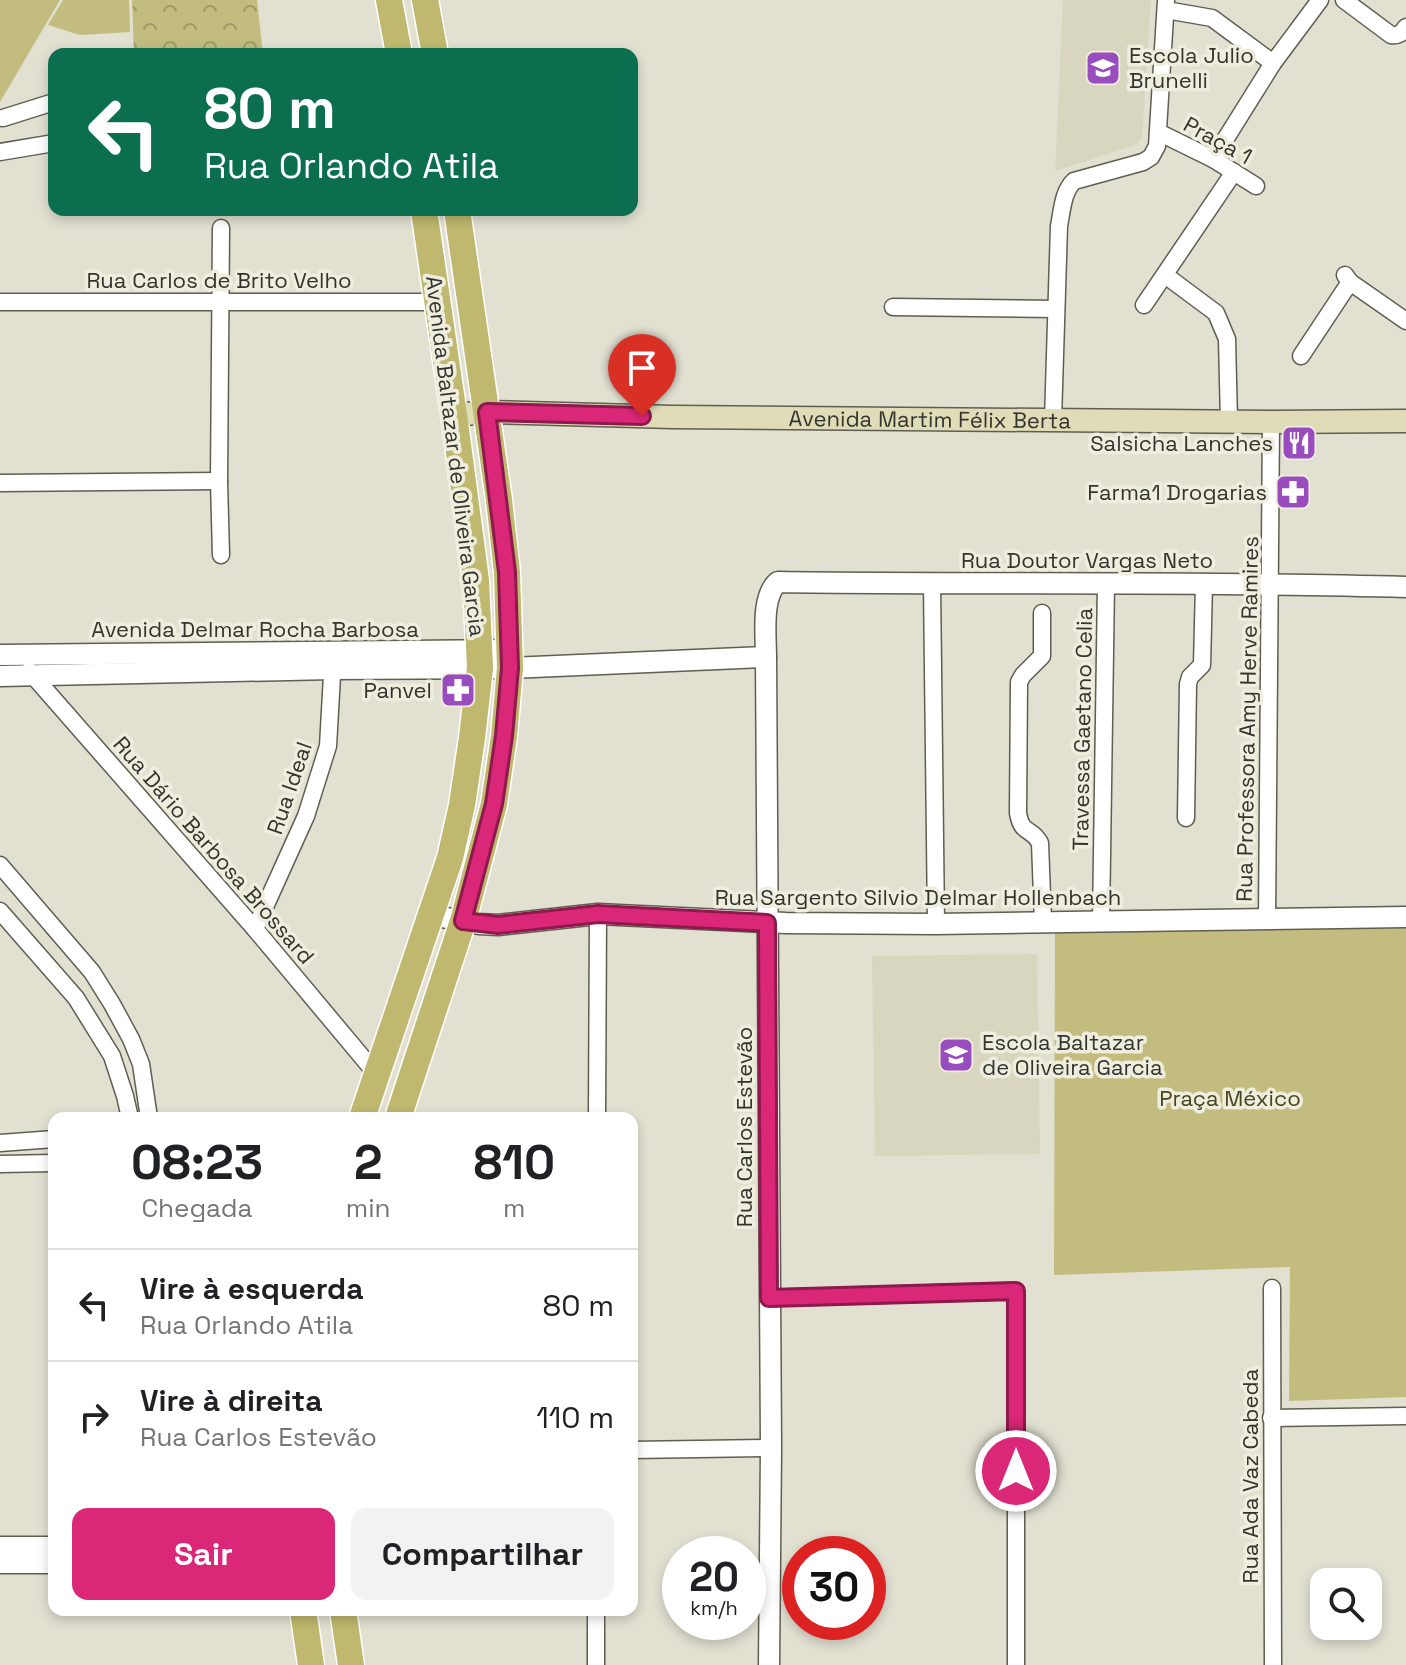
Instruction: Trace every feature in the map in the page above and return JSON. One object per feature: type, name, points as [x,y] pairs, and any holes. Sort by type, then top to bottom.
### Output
[{"type":"main road","points":[[389,0],[398,48]]},
{"type":"main road","points":[[425,0],[434,48]]},
{"type":"main road","name":"Avenida Baltazar de Oliveira Garcia","points":[[364,1112],[450,858],[462,805],[480,660],[476,580],[425,216]]},
{"type":"main road","name":"Avenida Baltazar de Oliveira Garcia","points":[[400,1112],[463,921],[494,804],[511,659],[507,572],[458,216]]},
{"type":"main road","name":"Avenida Martim Félix Berta","points":[[454,415],[487,412],[673,417],[1406,421]]},
{"type":"main road","points":[[304,1616],[311,1665]]},
{"type":"main road","points":[[344,1616],[351,1665]]},
{"type":"street","points":[[1213,159],[1273,63],[1320,0]]},
{"type":"street","points":[[1344,0],[1391,35],[1397,36],[1406,27]]},
{"type":"street","points":[[1053,420],[1059,226],[1069,186],[1074,181],[1143,162],[1151,157],[1157,146],[1166,5],[1212,18],[1273,63]]},
{"type":"street","points":[[3,118],[48,104]]},
{"type":"street","name":"Praça 1","points":[[1158,132],[1213,159],[1256,186]]},
{"type":"street","points":[[0,152],[48,144]]},
{"type":"street","points":[[1144,305],[1234,172]]},
{"type":"street","points":[[221,228],[221,555]]},
{"type":"street","points":[[1165,275],[1216,313],[1227,339],[1229,422]]},
{"type":"street","points":[[1301,356],[1348,278],[1406,321]]},
{"type":"street","name":"Rua Carlos de Brito Velho","points":[[0,302],[437,302]]},
{"type":"street","points":[[893,307],[1056,309]]},
{"type":"street","name":"Rua Professora Amy Herve Ramires","points":[[1267,920],[1271,422]]},
{"type":"street","points":[[0,483],[219,481]]},
{"type":"street","name":"Rua Doutor Vargas Neto","points":[[771,588],[778,582],[1271,583],[1406,587]]},
{"type":"street","points":[[932,584],[936,924]]},
{"type":"street","name":"Travessa Gaetano Celia","points":[[1101,922],[1106,584]]},
{"type":"street","points":[[1186,818],[1188,684],[1190,677],[1202,665],[1204,584]]},
{"type":"street","name":"Rua Carlos Estevão","points":[[769,1665],[771,1448],[766,657],[767,601],[771,588]]},
{"type":"street","points":[[1042,613],[1042,656],[1019,682],[1018,813],[1020,824],[1037,836],[1040,843],[1043,922]]},
{"type":"street","name":"Avenida Delmar Rocha Barbosa","points":[[7,655],[333,661],[766,657]]},
{"type":"street","name":"Rua Dário Barbosa Brossard","points":[[7,655],[34,675],[378,1076]]},
{"type":"street","name":"Avenida Delmar Rocha Barbosa","points":[[0,676],[333,661]]},
{"type":"street","name":"Rua Ideal","points":[[255,929],[306,816],[328,746],[333,661]]},
{"type":"street","points":[[0,865],[92,972],[131,1039],[141,1064],[148,1112]]},
{"type":"street","points":[[0,911],[76,998],[112,1056],[129,1112]]},
{"type":"street","points":[[597,1112],[598,914]]},
{"type":"street","name":"Rua Sargento Silvio Delmar Hollenbach","points":[[431,915],[498,925],[598,914],[767,923],[936,924],[1406,917]]},
{"type":"street","points":[[25,940],[49,921]]},
{"type":"street","points":[[0,1143],[48,1139]]},
{"type":"street","points":[[0,1164],[48,1163]]},
{"type":"street","name":"Rua Ada Vaz Cabeda","points":[[1272,1288],[1273,1665]]},
{"type":"street","points":[[769,1298],[1016,1291],[1016,1665]]},
{"type":"street","points":[[1271,1418],[1406,1416]]},
{"type":"street","points":[[638,1450],[771,1448]]},
{"type":"street","points":[[0,1547],[48,1547]]},
{"type":"street","points":[[0,1563],[48,1563]]},
{"type":"street","points":[[596,1616],[596,1665]]},
{"type":"shaded area","name":"Escola Julio Brunelli","points":[[1063,0],[1151,0],[1142,137],[1136,145],[1055,171]]},
{"type":"shaded area","name":"Escola Baltazar de Oliveira Garcia","points":[[1037,954],[1040,1154],[875,1156],[872,956]]},
{"type":"green space","points":[[0,0],[60,0],[0,102]]},
{"type":"green space","points":[[63,0],[129,0],[130,32],[80,35],[48,25]]},
{"type":"green space","points":[[132,0],[257,0],[262,48],[134,48]]},
{"type":"green space","name":"Praça México","points":[[1406,927],[1406,1397],[1289,1401],[1290,1267],[1054,1275],[1055,930]]},
{"type":"place","name":"Escola Julio Brunelli","points":[[1103,68]]},
{"type":"place","name":"Salsicha Lanches","points":[[1299,443]]},
{"type":"place","name":"Farma1 Drogarias","points":[[1293,492]]},
{"type":"place","name":"Panvel","points":[[458,690]]},
{"type":"place","name":"Escola Baltazar de Oliveira Garcia","points":[[956,1055]]},
{"type":"route","points":[[642,416],[487,412],[507,572],[511,650],[504,736],[494,804],[463,921],[498,925],[598,914],[767,923],[769,1298],[1016,1291],[1016,1471]]}]
